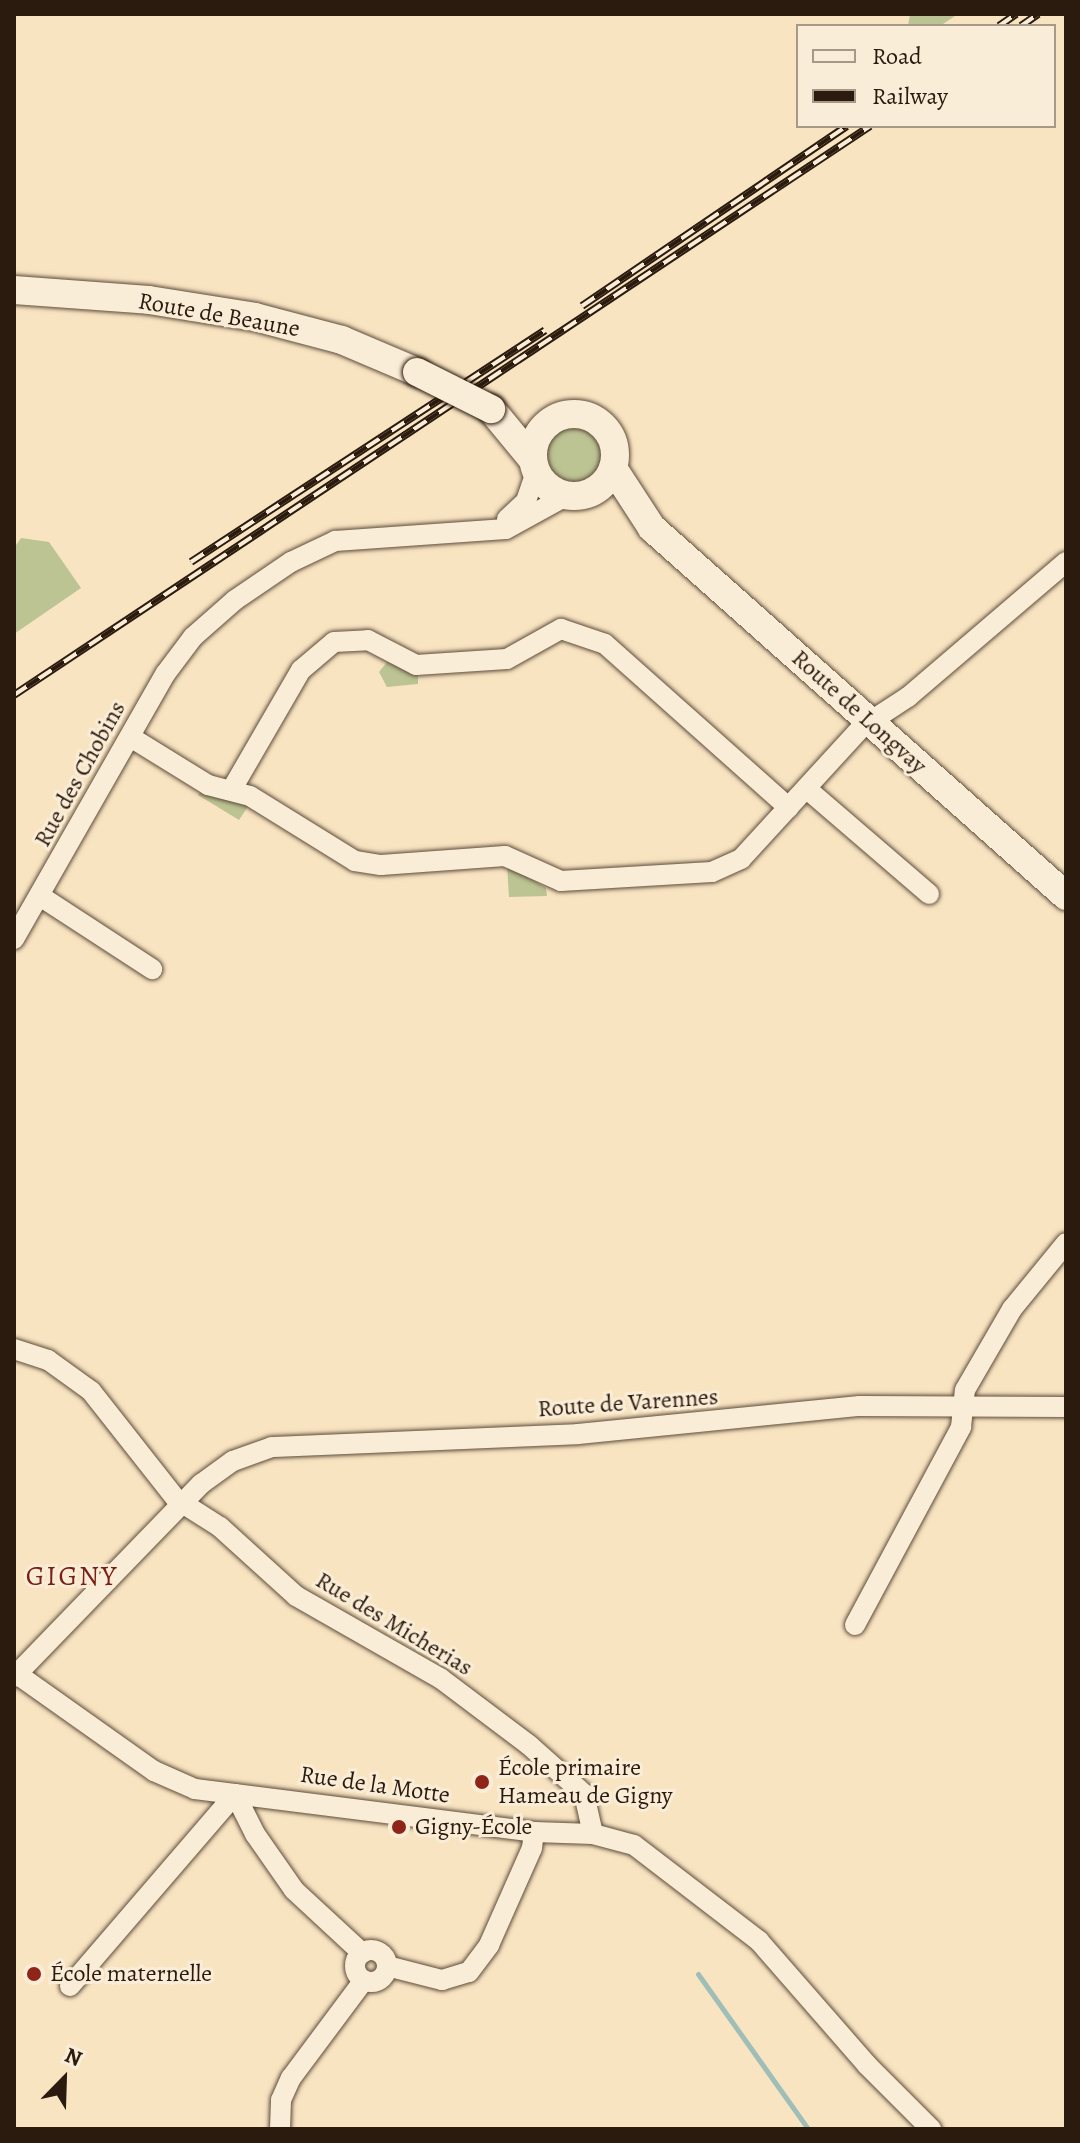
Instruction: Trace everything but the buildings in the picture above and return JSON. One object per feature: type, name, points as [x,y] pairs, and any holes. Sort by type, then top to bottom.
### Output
[{"type":"street","name":"Route de Beaune","points":[[14,290],[149,300],[255,317],[342,340],[417,372],[491,409]]},
{"type":"street","points":[[491,409],[548,422],[570,414],[598,422],[612,440],[613,468],[602,486],[575,496],[548,488],[491,409]]},
{"type":"street","points":[[495,529],[526,501],[536,438],[548,422]]},
{"type":"street","name":"Route de Longvay","points":[[613,468],[652,528],[1066,896]]},
{"type":"street","name":"Route de Longvay","points":[[575,496],[652,528]]},
{"type":"street","name":"Rue des Chobins","points":[[14,939],[132,738],[157,688],[193,637],[254,586],[326,544],[358,537],[514,526],[575,496]]},
{"type":"street","points":[[132,738],[208,785],[232,789],[355,861],[381,865],[505,856],[561,881],[724,869],[741,859],[869,723],[908,697],[1066,562]]},
{"type":"street","points":[[232,789],[306,663],[334,642],[368,640],[416,665],[507,659],[561,629],[605,644],[789,808]]},
{"type":"street","points":[[807,789],[929,894]]},
{"type":"street","points":[[40,896],[152,969]]},
{"type":"street","points":[[855,1625],[961,1427],[965,1390],[1012,1309],[1066,1243]]},
{"type":"street","name":"Rue des Micherias","points":[[14,1349],[48,1360],[91,1391],[149,1469],[183,1503],[220,1527],[296,1596],[440,1678],[529,1745],[584,1794],[590,1803],[593,1834]]},
{"type":"street","name":"Route de Varennes","points":[[15,1676],[183,1503],[233,1461],[296,1443],[578,1434],[860,1406],[964,1404],[1066,1407]]},
{"type":"street","name":"Rue de la Motte","points":[[15,1676],[154,1771],[195,1789],[534,1832],[593,1834],[634,1845],[740,1924],[931,2129]]},
{"type":"street","points":[[70,1986],[235,1794],[255,1834],[294,1890],[362,1953],[379,1952],[387,1966],[442,1980],[469,1972],[489,1945],[532,1848],[534,1832]]},
{"type":"street","points":[[362,1953],[355,1965],[364,1980]]},
{"type":"street","points":[[364,1980],[379,1980],[387,1966]]},
{"type":"street","points":[[280,2129],[281,2100],[291,2078],[364,1980]]},
{"type":"green space","points":[[910,14],[958,14],[943,24],[908,24]]},
{"type":"green space","points":[[568,423],[580,423],[597,432],[604,443],[604,467],[597,478],[580,487],[568,487],[556,482],[547,473],[542,461],[542,449],[547,437],[556,428]]},
{"type":"green space","points":[[21,538],[49,542],[81,588],[14,634],[14,548]]},
{"type":"green space","points":[[387,662],[418,673],[418,684],[387,687],[379,672]]},
{"type":"green space","points":[[201,791],[249,805],[239,820],[198,795]]},
{"type":"green space","points":[[507,865],[546,888],[547,896],[509,897]]},
{"type":"waterway","points":[[698,1974],[808,2129]]},
{"type":"railway","points":[[1002,24],[1016,14]]},
{"type":"railway","points":[[1024,24],[1038,14]]},
{"type":"railway","points":[[582,306],[844,128]]},
{"type":"railway","points":[[14,695],[867,128]]},
{"type":"railway","points":[[191,562],[545,330]]},
{"type":"place","name":"École primaire Hameau de Gigny","points":[[482,1782]]},
{"type":"place","name":"Gigny-École","points":[[399,1827]]},
{"type":"place","name":"École maternelle","points":[[34,1974]]},
{"type":"district","name":"GIGNY","points":[[72,1576]]}]
